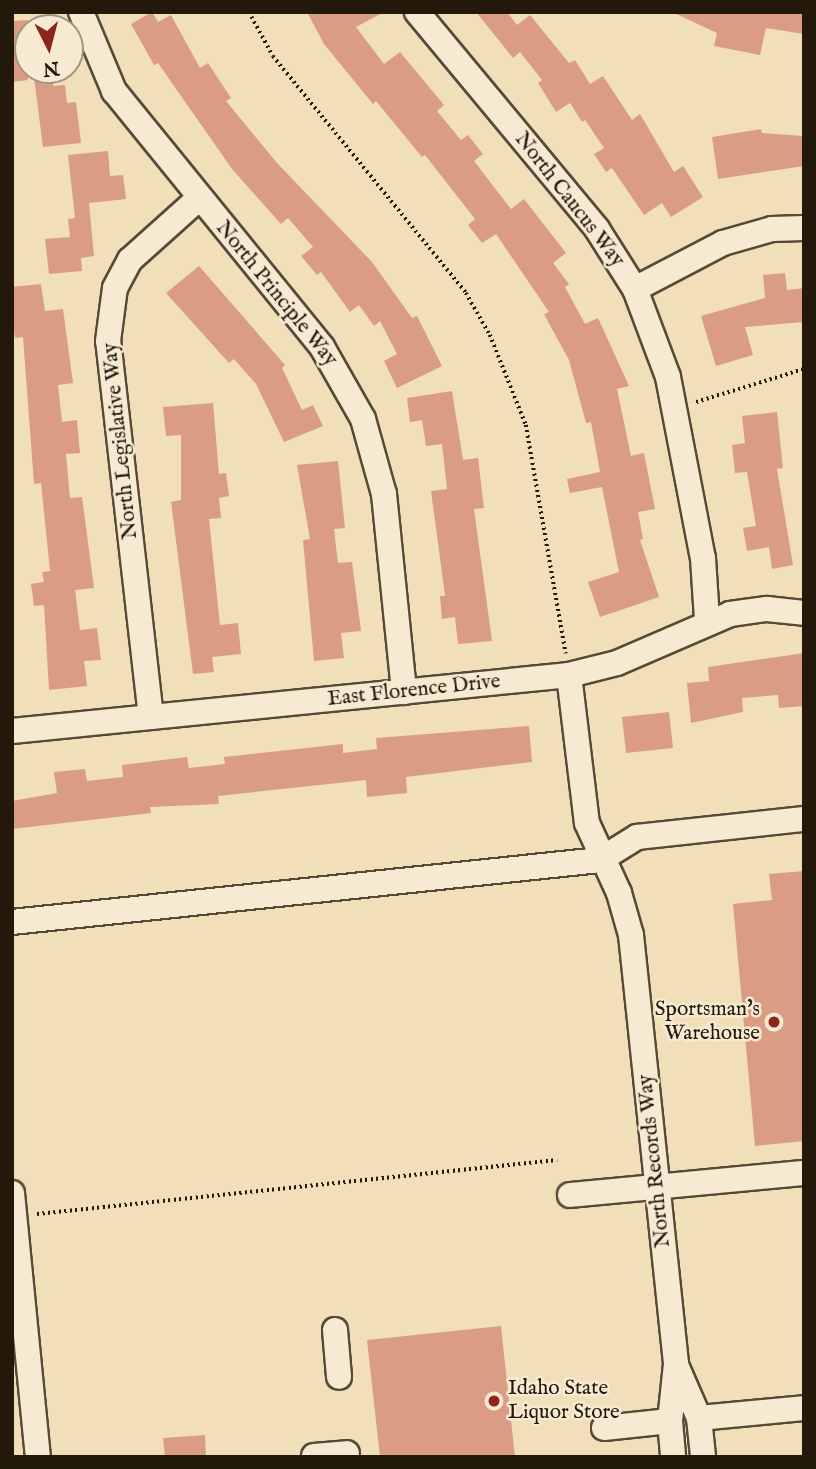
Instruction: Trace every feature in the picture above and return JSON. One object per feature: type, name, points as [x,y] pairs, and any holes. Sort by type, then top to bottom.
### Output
[{"type":"street","name":"North Principle Way","points":[[81,12],[114,91],[198,199],[321,347],[363,419],[384,494],[404,692]]},
{"type":"street","name":"North Caucus Way","points":[[417,12],[597,229],[635,289],[668,377],[703,558],[707,620]]},
{"type":"street","name":"North Legislative Way","points":[[151,717],[108,341],[115,288],[130,260],[198,199]]},
{"type":"street","points":[[635,289],[735,238],[772,229],[804,228]]},
{"type":"street","name":"East Florence Drive","points":[[12,731],[404,692],[568,666],[617,663],[707,620],[767,609],[804,613]]},
{"type":"street","name":"North Records Way","points":[[568,666],[587,823],[600,860],[620,893],[631,935],[676,1364],[670,1421],[673,1457]]},
{"type":"street","points":[[12,922],[600,860],[637,837],[804,819]]},
{"type":"street","points":[[570,1195],[804,1173]]},
{"type":"street","points":[[12,1193],[38,1457]]},
{"type":"street","points":[[335,1330],[339,1377]]},
{"type":"street","name":"North Records Way","points":[[676,1364],[699,1419],[703,1457]]},
{"type":"street","points":[[699,1419],[804,1408]]},
{"type":"street","points":[[604,1428],[670,1421]]},
{"type":"street","points":[[314,1456],[347,1453]]},
{"type":"path","points":[[249,12],[273,56],[466,293],[490,335],[526,425],[568,666]]},
{"type":"path","points":[[696,402],[804,369]]},
{"type":"path","points":[[28,1215],[557,1160]]},
{"type":"building","points":[[152,12],[158,22],[171,15],[200,68],[208,63],[231,98],[226,101],[277,163],[372,262],[412,318],[417,316],[442,366],[397,388],[384,361],[397,354],[380,321],[374,326],[359,305],[350,312],[321,272],[317,275],[301,256],[313,247],[288,218],[281,224],[232,169],[158,63],[154,65],[131,24]]},
{"type":"building","points":[[307,12],[384,12],[356,27],[384,64],[400,52],[444,105],[437,111],[461,140],[468,135],[483,154],[474,161],[511,209],[524,199],[566,253],[553,263],[569,284],[565,287],[585,324],[598,318],[629,386],[617,389],[631,456],[644,453],[655,509],[638,512],[643,539],[640,540],[659,597],[600,617],[588,582],[619,572],[602,487],[570,493],[567,479],[600,472],[591,422],[586,423],[569,360],[544,314],[549,312],[496,234],[482,243],[468,225],[475,219],[425,155],[422,157],[376,101],[373,104],[324,44]]},
{"type":"building","points":[[476,12],[507,12],[517,25],[530,15],[569,63],[575,60],[590,84],[603,76],[632,120],[640,114],[674,172],[683,166],[703,197],[671,217],[662,203],[644,215],[612,168],[606,172],[594,154],[604,148],[585,120],[582,122],[570,103],[556,112],[538,83],[542,80],[520,52],[513,58]]},
{"type":"building","points":[[672,12],[804,12],[804,34],[766,28],[760,55],[714,46],[717,33]]},
{"type":"building","points":[[12,21],[14,21],[12,82]]},
{"type":"building","points":[[35,84],[65,85],[67,103],[76,102],[81,143],[43,147]]},
{"type":"building","points":[[761,129],[762,133],[804,136],[804,166],[718,179],[712,137]]},
{"type":"building","points":[[108,151],[110,176],[123,175],[126,199],[89,203],[94,256],[81,258],[82,271],[49,274],[45,239],[70,237],[68,219],[75,218],[68,155]]},
{"type":"building","points":[[199,266],[285,365],[282,368],[302,410],[313,405],[323,426],[284,442],[256,384],[234,359],[229,363],[166,293]]},
{"type":"building","points":[[785,273],[787,290],[804,288],[804,322],[745,327],[753,355],[716,366],[701,316],[765,298],[763,275]]},
{"type":"building","points":[[41,284],[45,311],[63,309],[73,383],[58,385],[62,422],[77,420],[80,453],[66,454],[70,498],[82,497],[94,588],[75,590],[80,630],[97,628],[101,660],[84,661],[87,686],[49,690],[44,605],[34,606],[31,584],[44,582],[42,572],[50,571],[41,483],[34,484],[23,337],[15,338],[12,313],[12,287]]},
{"type":"building","points":[[452,391],[463,460],[478,458],[484,508],[474,509],[492,641],[458,644],[455,617],[442,619],[440,596],[445,596],[431,491],[447,489],[442,444],[426,446],[422,420],[410,422],[407,398]]},
{"type":"building","points":[[213,403],[219,474],[226,473],[229,496],[219,498],[221,518],[209,519],[220,625],[238,623],[241,654],[212,657],[214,672],[193,674],[171,502],[181,500],[181,435],[166,436],[163,407]]},
{"type":"building","points":[[777,412],[783,468],[777,469],[793,565],[772,569],[769,547],[747,551],[743,528],[756,526],[747,472],[735,473],[732,445],[745,443],[742,416]]},
{"type":"building","points":[[338,461],[345,528],[334,529],[338,563],[352,562],[361,631],[341,633],[344,658],[314,661],[303,540],[310,539],[297,465]]},
{"type":"building","points":[[804,653],[804,706],[779,708],[778,695],[742,698],[743,712],[691,723],[687,683],[709,681],[708,667]]},
{"type":"building","points":[[669,712],[673,748],[626,753],[622,717]]},
{"type":"building","points":[[529,726],[532,762],[406,777],[407,793],[367,797],[366,780],[218,796],[219,804],[150,807],[151,813],[12,829],[12,801],[57,793],[54,772],[85,769],[87,781],[123,777],[122,765],[187,757],[189,768],[225,764],[224,757],[343,744],[343,753],[377,749],[376,738]]},
{"type":"building","name":"Sportsman's Warehouse","points":[[804,871],[804,1141],[755,1146],[733,904],[772,900],[769,874]]},
{"type":"building","points":[[501,1326],[515,1457],[380,1457],[367,1340]]},
{"type":"building","points":[[205,1435],[206,1457],[165,1457],[163,1438]]},
{"type":"place","name":"Sportsman's Warehouse","points":[[774,1022]]},
{"type":"place","name":"Idaho State Liquor Store","points":[[494,1401]]}]
